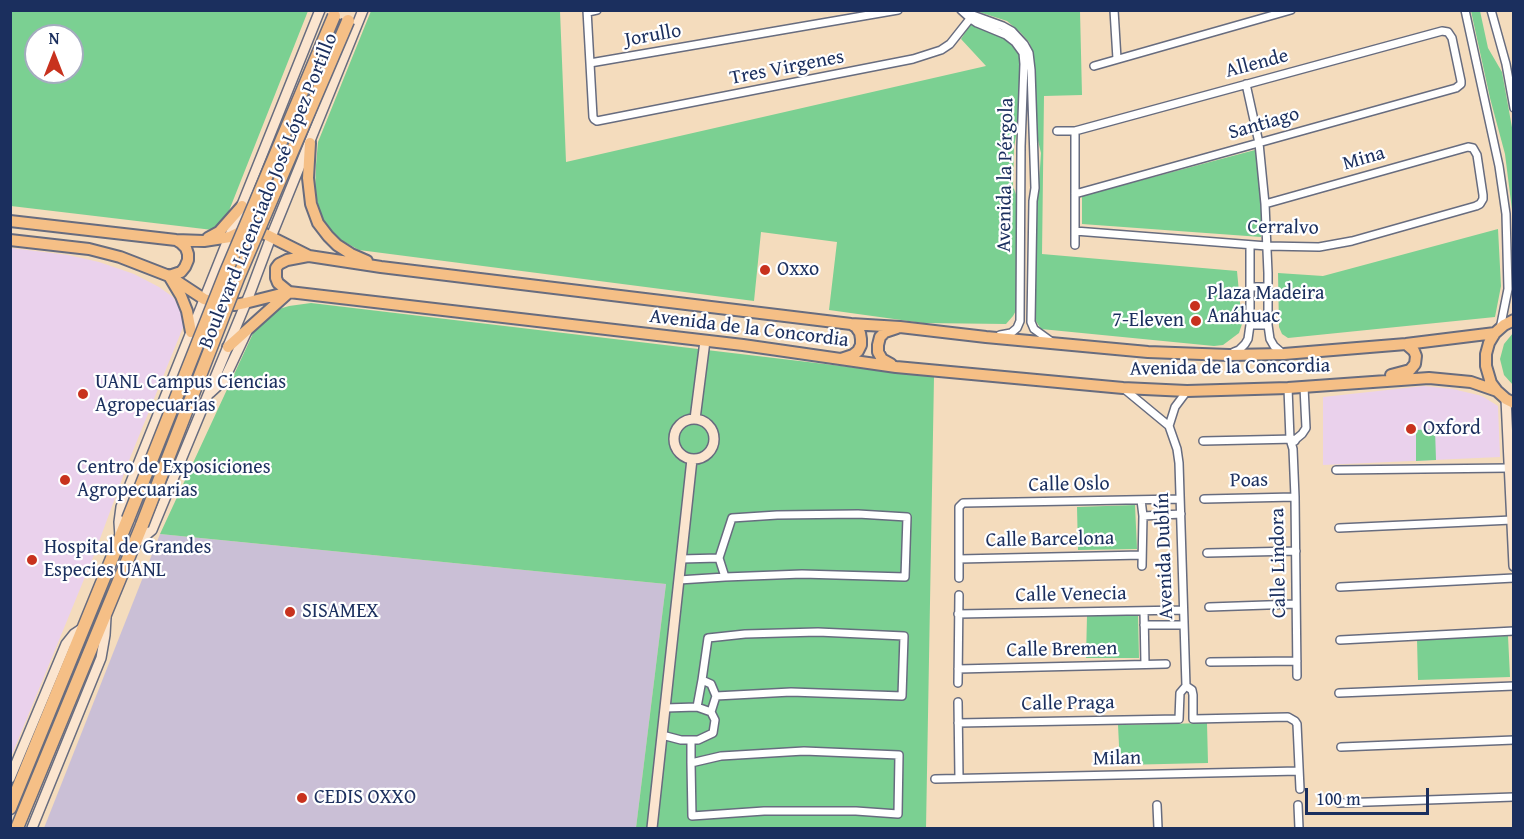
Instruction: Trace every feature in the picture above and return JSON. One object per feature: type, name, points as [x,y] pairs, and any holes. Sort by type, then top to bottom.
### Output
[{"type":"highway","name":"Boulevard Licenciado José López Portillo","points":[[10,808],[85,627],[226,272],[336,13]]},
{"type":"highway","name":"Boulevard Licenciado José López Portillo","points":[[17,828],[134,545],[238,278],[350,16]]},
{"type":"main road","points":[[310,143],[308,178],[310,204],[318,223],[337,245],[381,267]]},
{"type":"main road","points":[[204,241],[219,232],[242,206]]},
{"type":"main road","name":"Avenida de la Concordia","points":[[10,221],[176,240],[204,241],[230,237],[242,231],[257,230],[309,256],[381,267],[851,324],[1148,352],[1229,355],[1284,354],[1406,344],[1497,331]]},
{"type":"main road","name":"Avenida de la Concordia","points":[[10,240],[96,251],[120,257],[169,276],[204,299],[222,305],[235,305],[289,292],[705,341],[896,367],[1123,388],[1187,391],[1288,388],[1423,378],[1471,382],[1497,391]]},
{"type":"main road","points":[[176,240],[186,248],[188,261],[181,272],[169,276],[187,311],[191,332]]},
{"type":"main road","points":[[228,346],[289,292],[278,283],[276,278],[276,268],[279,264],[287,260],[309,256]]},
{"type":"main road","points":[[1510,401],[1497,391],[1488,375],[1486,354],[1489,343],[1497,331],[1514,320]]},
{"type":"main road","points":[[841,359],[853,355],[861,345],[860,333],[851,324]]},
{"type":"main road","points":[[896,367],[882,359],[878,352],[878,345],[885,332],[900,327]]},
{"type":"main road","points":[[1365,382],[1405,372],[1413,367],[1416,356],[1411,347],[1406,344]]},
{"type":"street","name":"Boulevard Licenciado José López Portillo","points":[[120,540],[121,507],[320,10]]},
{"type":"street","name":"Boulevard Licenciado José López Portillo","points":[[134,545],[152,530],[363,10]]},
{"type":"street","points":[[590,63],[587,11],[597,10]]},
{"type":"street","name":"Jorullo","points":[[590,63],[898,10]]},
{"type":"street","points":[[1114,10],[1117,59]]},
{"type":"street","points":[[1094,66],[1291,10]]},
{"type":"street","points":[[1465,10],[1510,215],[1508,281],[1497,331]]},
{"type":"street","points":[[1491,10],[1506,64],[1514,108]]},
{"type":"street","name":"Tres Virgenes","points":[[590,63],[593,117],[594,120],[601,121],[914,59],[941,50],[950,44],[968,15]]},
{"type":"street","name":"Avenida la Pérgola","points":[[968,15],[1012,31],[1029,52],[1035,188],[1031,322],[1034,329],[1054,343]]},
{"type":"street","name":"Avenida la Pérgola","points":[[968,15],[1006,34],[1023,53],[1024,64],[1020,321],[1011,333],[986,337]]},
{"type":"street","name":"Allende","points":[[1057,131],[1075,131],[1442,31],[1448,32],[1452,38],[1461,84]]},
{"type":"street","points":[[1506,64],[1514,73]]},
{"type":"street","points":[[1246,84],[1258,143],[1265,204],[1268,326],[1270,339],[1274,346],[1284,354]]},
{"type":"street","name":"Santiago","points":[[1075,194],[1456,88],[1461,84]]},
{"type":"street","points":[[1075,131],[1075,244]]},
{"type":"street","points":[[1023,133],[1033,132]]},
{"type":"street","name":"Mina","points":[[1265,204],[1462,147],[1473,148],[1477,155],[1483,199]]},
{"type":"street","points":[[250,185],[255,200],[263,206],[279,206],[287,198]]},
{"type":"street","name":"Cerralvo","points":[[1075,231],[1250,245],[1319,247],[1352,242],[1476,206],[1483,199]]},
{"type":"street","points":[[1022,200],[1033,201]]},
{"type":"street","points":[[1229,355],[1245,345],[1248,339],[1250,245]]},
{"type":"street","points":[[1250,287],[1267,287]]},
{"type":"street","points":[[191,332],[197,326],[215,325],[227,338],[228,346]]},
{"type":"street","points":[[1250,325],[1268,326]]},
{"type":"street","points":[[208,395],[224,380],[247,331]]},
{"type":"street","points":[[695,419],[705,341]]},
{"type":"street","name":"Calle Lindora","points":[[1293,439],[1302,434],[1306,428],[1304,387]]},
{"type":"street","points":[[1123,388],[1169,426],[1175,407],[1187,391]]},
{"type":"street","name":"Calle Lindora","points":[[1288,388],[1295,497],[1297,676]]},
{"type":"street","points":[[1510,401],[1509,468],[1514,566]]},
{"type":"street","points":[[695,419],[707,424],[714,441],[709,452],[698,459],[692,459],[680,453],[674,441],[674,434],[682,423],[695,419]]},
{"type":"street","name":"Avenida Dublín","points":[[1169,426],[1179,463],[1181,514],[1186,686],[1180,693],[1179,719]]},
{"type":"street","points":[[1203,441],[1293,439]]},
{"type":"street","points":[[652,828],[692,459]]},
{"type":"street","points":[[1336,470],[1509,468]]},
{"type":"street","name":"Poas","points":[[1204,499],[1295,497]]},
{"type":"street","name":"Calle Oslo","points":[[959,558],[959,507],[963,503],[1180,499]]},
{"type":"street","points":[[1141,500],[1142,566]]},
{"type":"street","points":[[679,580],[802,574],[905,577],[907,517],[847,514],[732,518],[719,558],[725,577]]},
{"type":"street","points":[[1143,516],[1181,514]]},
{"type":"street","points":[[1340,528],[1512,520]]},
{"type":"street","points":[[1207,553],[1296,551]]},
{"type":"street","name":"Calle Barcelona","points":[[959,558],[1142,555]]},
{"type":"street","points":[[681,559],[719,558]]},
{"type":"street","points":[[959,558],[959,578]]},
{"type":"street","points":[[1340,587],[1514,578]]},
{"type":"street","points":[[958,683],[959,595]]},
{"type":"street","points":[[1209,607],[1296,604]]},
{"type":"street","name":"Calle Venecia","points":[[958,614],[1183,610]]},
{"type":"street","points":[[1144,611],[1145,664]]},
{"type":"street","name":"Boulevard Licenciado José López Portillo","points":[[32,828],[101,658],[106,612]]},
{"type":"street","name":"Calle Venecia","points":[[1144,625],[1184,625]]},
{"type":"street","name":"Boulevard Licenciado José López Portillo","points":[[10,778],[66,644],[74,634],[85,627]]},
{"type":"street","points":[[1340,640],[1514,631]]},
{"type":"street","points":[[697,707],[708,638],[745,634],[818,632],[904,636],[902,696],[791,692],[716,696]]},
{"type":"street","points":[[1210,662],[1297,661]]},
{"type":"street","name":"Calle Bremen","points":[[958,669],[1166,664]]},
{"type":"street","points":[[702,680],[711,684],[716,696],[711,712]]},
{"type":"street","name":"Avenida Dublín","points":[[1186,686],[1194,694],[1194,718],[1292,718],[1297,724],[1299,771]]},
{"type":"street","points":[[1339,693],[1514,686]]},
{"type":"street","points":[[958,702],[959,778]]},
{"type":"street","points":[[662,735],[681,740],[698,740],[713,733],[715,720],[711,712],[697,707],[665,708]]},
{"type":"street","name":"Calle Praga","points":[[958,723],[1179,719]]},
{"type":"street","points":[[690,740],[692,816],[764,811],[856,811],[898,814],[899,755],[804,752],[721,756],[691,763]]},
{"type":"street","points":[[1341,747],[1514,740]]},
{"type":"street","points":[[1299,771],[1300,789]]},
{"type":"street","name":"Milan","points":[[935,779],[1299,771]]},
{"type":"street","points":[[1339,803],[1514,797]]},
{"type":"street","points":[[1157,805],[1158,828]]},
{"type":"street","points":[[1298,805],[1299,828]]},
{"type":"shaded area","name":"UANL Campus Ciencias Agropecuarias","points":[[11,248],[68,255],[99,262],[134,274],[173,297],[180,308],[184,325],[128,463],[94,555],[11,757]]},
{"type":"shaded area","name":"Oxford","points":[[1424,386],[1453,389],[1482,396],[1498,406],[1500,457],[1323,465],[1323,397]]},
{"type":"shaded area","points":[[160,534],[666,584],[636,828],[44,828]]},
{"type":"green space","points":[[11,11],[308,11],[221,231],[11,206]]},
{"type":"green space","points":[[371,11],[560,11],[566,162],[986,66],[961,39],[970,25],[1006,37],[1019,53],[1021,62],[1013,186],[1019,203],[1018,307],[1006,324],[923,323],[829,310],[837,242],[761,232],[754,301],[359,250],[341,240],[329,229],[320,213],[315,191],[316,165],[318,142]]},
{"type":"green space","points":[[976,11],[1080,11],[1082,95],[1044,96],[1042,254],[1237,271],[1242,324],[1239,333],[1223,345],[1214,346],[1041,329],[1032,315],[1035,196],[1039,183],[1041,153],[1034,124],[1033,53],[1029,42],[1007,21]]},
{"type":"green space","points":[[1471,11],[1480,11],[1488,48],[1502,72],[1513,133],[1513,211],[1505,154]]},
{"type":"green space","points":[[1255,150],[1261,197],[1261,237],[1082,224],[1082,196]]},
{"type":"green space","points":[[1498,229],[1501,286],[1495,317],[1288,338],[1282,334],[1279,327],[1278,273],[1323,276]]},
{"type":"green space","points":[[311,303],[934,377],[926,828],[636,828],[666,584],[160,534],[256,327],[273,311]]},
{"type":"green space","points":[[1513,333],[1513,385],[1504,375],[1500,359],[1504,344]]},
{"type":"green space","points":[[1435,429],[1436,460],[1416,461],[1416,430]]},
{"type":"green space","points":[[1135,505],[1137,549],[1078,550],[1077,507]]},
{"type":"green space","points":[[1138,615],[1139,658],[1086,658],[1087,616]]},
{"type":"green space","points":[[1508,636],[1510,677],[1418,680],[1417,639]]},
{"type":"green space","points":[[1207,723],[1208,763],[1120,765],[1118,725]]},
{"type":"place","name":"Oxxo","points":[[765,270]]},
{"type":"place","name":"Plaza Madeira Anáhuac","points":[[1195,306]]},
{"type":"place","name":"7-Eleven","points":[[1196,321]]},
{"type":"place","name":"UANL Campus Ciencias Agropecuarias","points":[[83,394]]},
{"type":"place","name":"Oxford","points":[[1411,429]]},
{"type":"place","name":"Centro de Exposiciones Agropecuarias","points":[[65,480]]},
{"type":"place","name":"Hospital de Grandes Especies UANL","points":[[32,560]]},
{"type":"place","name":"SISAMEX","points":[[290,612]]},
{"type":"place","name":"CEDIS OXXO","points":[[302,798]]}]
